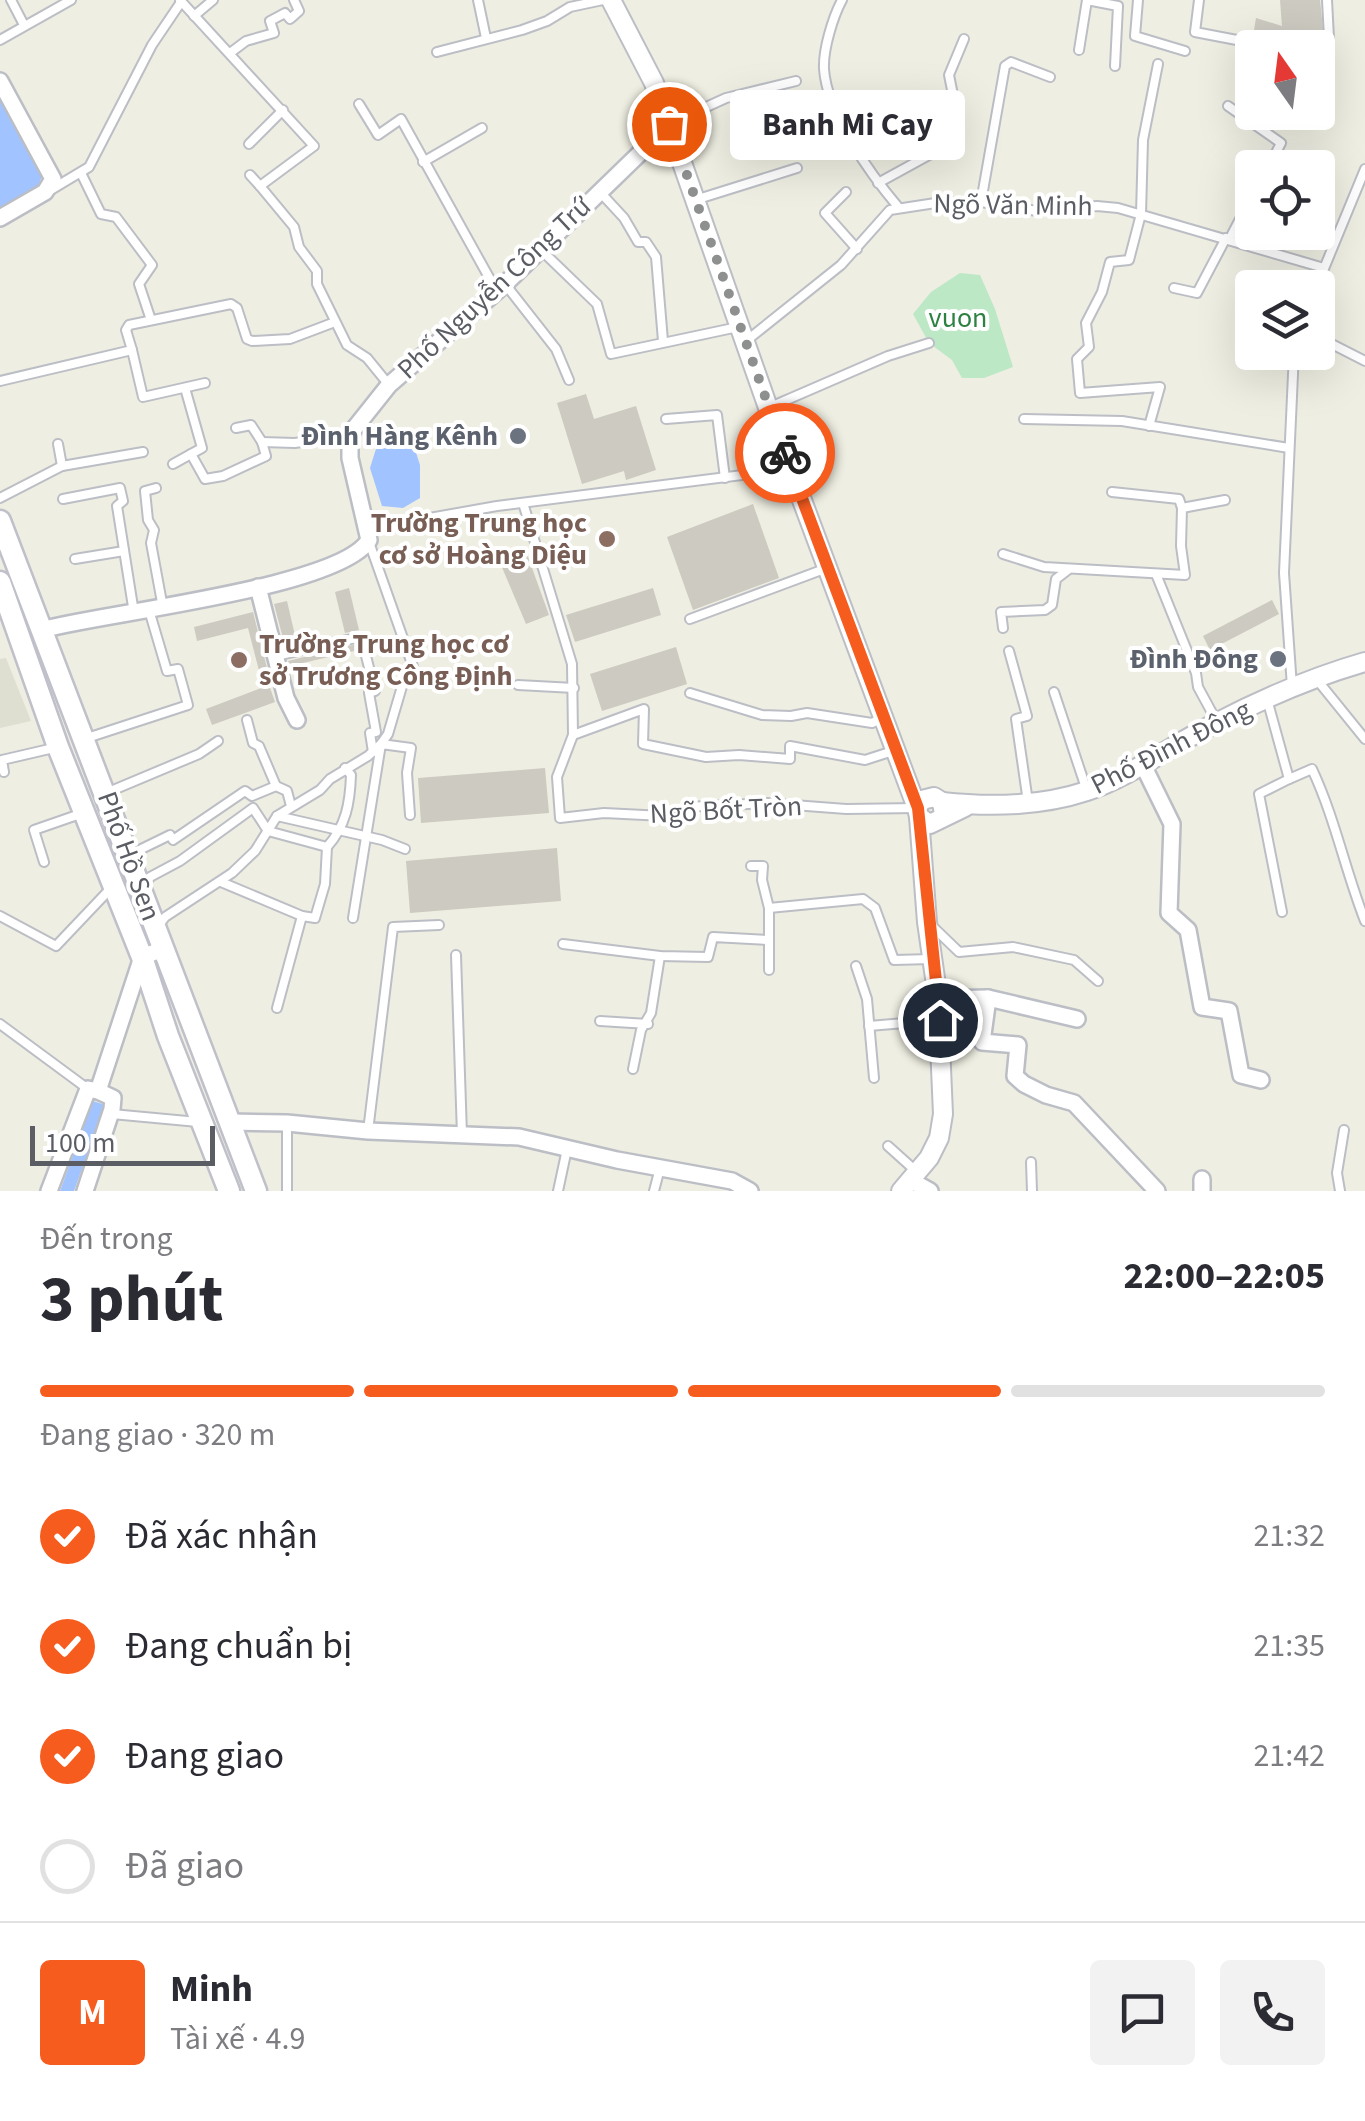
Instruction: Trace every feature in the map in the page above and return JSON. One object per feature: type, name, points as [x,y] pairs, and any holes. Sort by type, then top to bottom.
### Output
[{"type":"main road","name":"Phố Hồ Sen","points":[[0,521],[256,1191]]},
{"type":"main road","name":"Phố Hồ Sen","points":[[0,582],[58,747],[142,957],[228,1191]]},
{"type":"street","points":[[611,0],[654,83],[903,775],[930,811],[923,843],[940,1020],[943,1114],[939,1138],[910,1182],[930,1191]]},
{"type":"street","points":[[0,80],[52,179],[45,192],[0,218]]},
{"type":"street","name":"Phố Nguyễn Công Trứ","points":[[350,434],[389,385],[501,288],[669,124]]},
{"type":"street","points":[[41,630],[258,587],[331,568],[357,553],[368,535],[350,458],[350,434]]},
{"type":"street","points":[[258,587],[286,698],[298,720]]},
{"type":"street","name":"Phố Đình Đông","points":[[930,811],[1028,802],[1086,791],[1292,687],[1365,662]]},
{"type":"street","points":[[1142,763],[1172,824],[1169,913],[1188,930],[1202,1007],[1229,1011],[1241,1075],[1260,1080]]},
{"type":"street","points":[[49,1191],[93,1090],[142,957],[159,939]]},
{"type":"street","points":[[938,999],[988,998],[1077,1019]]},
{"type":"street","points":[[988,998],[982,1042],[1018,1045],[1016,1076],[1024,1084],[1074,1103],[1157,1191]]},
{"type":"street","points":[[85,1191],[113,1098],[93,1090]]},
{"type":"street","points":[[229,1122],[518,1137],[660,1168],[715,1185],[732,1181],[750,1191]]},
{"type":"lane","points":[[11,0],[24,25]]},
{"type":"lane","points":[[0,40],[71,0]]},
{"type":"lane","points":[[194,16],[213,0]]},
{"type":"lane","points":[[230,53],[246,41],[274,33],[270,21],[285,13],[290,18],[299,11],[294,0]]},
{"type":"lane","points":[[478,0],[486,38]]},
{"type":"lane","points":[[437,52],[547,21],[570,7],[603,0]]},
{"type":"lane","points":[[842,0],[824,68],[842,122],[878,183],[899,208]]},
{"type":"lane","points":[[1079,50],[1087,0],[1118,6],[1115,66]]},
{"type":"lane","points":[[1138,0],[1134,36],[1185,51]]},
{"type":"lane","points":[[1200,0],[1195,32],[1235,40]]},
{"type":"lane","points":[[1327,0],[1329,30]]},
{"type":"lane","points":[[45,192],[60,187],[89,167],[180,1],[314,146],[260,186]]},
{"type":"lane","points":[[878,183],[940,150],[947,114],[956,110],[949,75],[964,39]]},
{"type":"lane","points":[[982,202],[1004,66],[1012,62],[1050,77]]},
{"type":"lane","points":[[1149,426],[1160,388],[1080,393],[1077,359],[1089,347],[1086,323],[1102,292],[1110,262],[1129,260],[1141,214],[1143,140],[1158,64]]},
{"type":"lane","points":[[669,124],[726,98],[796,81]]},
{"type":"lane","points":[[771,88],[788,144],[805,138]]},
{"type":"lane","points":[[359,104],[378,135],[402,118],[424,162],[501,288],[556,349],[569,380]]},
{"type":"lane","points":[[1228,106],[1281,144],[1278,150]]},
{"type":"lane","points":[[249,144],[283,110]]},
{"type":"lane","points":[[424,162],[482,128]]},
{"type":"lane","points":[[694,200],[798,168]]},
{"type":"lane","points":[[1324,268],[1365,168]]},
{"type":"lane","points":[[81,173],[102,214],[116,217],[152,265],[138,284],[151,320]]},
{"type":"lane","points":[[250,175],[294,227],[299,247],[316,272],[347,346],[367,358],[389,385]]},
{"type":"lane","points":[[598,191],[624,218],[638,242],[646,242],[656,257],[663,341]]},
{"type":"lane","points":[[846,192],[825,213],[857,249]]},
{"type":"lane","name":"Ngõ Văn Minh","points":[[742,334],[857,249],[890,210],[924,203],[982,202],[1037,211],[1097,206],[1141,214],[1324,268]]},
{"type":"lane","points":[[1174,288],[1197,293],[1235,226]]},
{"type":"lane","points":[[540,249],[597,304],[611,354],[663,341],[742,334]]},
{"type":"lane","points":[[205,383],[143,396],[126,330],[129,325],[231,304],[237,308],[247,339],[290,339],[335,322]]},
{"type":"lane","points":[[768,408],[929,342]]},
{"type":"lane","points":[[1335,346],[1365,362]]},
{"type":"lane","points":[[0,382],[132,350]]},
{"type":"lane","points":[[1292,687],[1284,573],[1293,370]]},
{"type":"lane","points":[[173,464],[202,448],[186,388]]},
{"type":"lane","points":[[666,419],[717,415],[725,478]]},
{"type":"lane","points":[[1024,419],[1122,422],[1289,448]]},
{"type":"lane","points":[[191,454],[206,479],[223,476],[266,456],[251,425],[236,428]]},
{"type":"lane","points":[[262,442],[295,443],[350,434]]},
{"type":"lane","points":[[58,444],[62,466]]},
{"type":"lane","points":[[0,498],[62,466],[143,452]]},
{"type":"lane","points":[[159,939],[165,917],[222,882],[254,852],[276,816],[320,790],[381,744],[388,734],[403,683],[417,678],[368,535],[523,503],[790,469]]},
{"type":"lane","points":[[63,499],[120,488],[123,501],[117,506],[124,551],[149,610],[168,671],[178,670],[188,705],[84,740]]},
{"type":"lane","points":[[149,610],[154,530],[148,520],[145,491],[156,488]]},
{"type":"lane","points":[[1003,554],[1044,567],[1185,576],[1179,499],[1112,492]]},
{"type":"lane","points":[[1182,508],[1225,500]]},
{"type":"lane","name":"Ngõ Bốt Tròn","points":[[523,503],[572,664],[573,735],[557,777],[560,818],[604,813],[684,817],[686,807],[767,803],[930,811]]},
{"type":"lane","points":[[75,559],[124,551]]},
{"type":"lane","points":[[690,619],[827,568]]},
{"type":"lane","points":[[1003,628],[1000,612],[1045,610],[1052,604],[1056,580],[1069,569]]},
{"type":"lane","points":[[1156,574],[1196,673],[1198,687],[1217,722]]},
{"type":"lane","points":[[276,656],[360,636]]},
{"type":"lane","points":[[1009,650],[1027,716],[1016,719],[1028,802]]},
{"type":"lane","points":[[366,656],[375,692],[369,693],[376,732],[370,733],[373,752]]},
{"type":"lane","points":[[1316,677],[1365,740]]},
{"type":"lane","points":[[518,685],[574,688]]},
{"type":"lane","points":[[1054,692],[1086,791]]},
{"type":"lane","points":[[690,693],[762,715],[807,713],[872,722],[882,718]]},
{"type":"lane","points":[[1267,699],[1289,779]]},
{"type":"lane","points":[[573,735],[644,710],[643,744],[706,757],[790,759],[790,746],[865,760],[894,751]]},
{"type":"lane","points":[[247,720],[253,743],[259,746],[276,786],[287,791],[292,806]]},
{"type":"lane","points":[[106,793],[199,754],[218,741]]},
{"type":"lane","points":[[381,744],[411,748],[407,772],[410,815]]},
{"type":"lane","points":[[353,918],[381,744]]},
{"type":"lane","points":[[4,772],[2,760],[58,747]]},
{"type":"lane","points":[[222,882],[315,918],[326,884],[327,847],[342,831],[350,794],[350,774],[345,768]]},
{"type":"lane","points":[[1282,912],[1259,794],[1312,769],[1332,810],[1348,877],[1365,920]]},
{"type":"lane","points":[[129,855],[170,836],[174,840],[245,791],[252,796],[276,786]]},
{"type":"lane","points":[[142,892],[150,877],[180,861],[253,808],[268,831],[327,847]]},
{"type":"lane","points":[[44,862],[34,830],[83,812]]},
{"type":"lane","points":[[276,816],[367,836],[405,849]]},
{"type":"lane","points":[[751,866],[762,866],[769,908],[769,970]]},
{"type":"lane","points":[[0,916],[56,946],[112,887]]},
{"type":"lane","points":[[769,908],[862,899],[874,908],[894,960],[932,958]]},
{"type":"lane","points":[[278,1008],[302,916]]},
{"type":"lane","points":[[928,922],[959,952],[1014,947],[1074,960],[1098,981]]},
{"type":"lane","points":[[368,1131],[393,927],[439,925]]},
{"type":"lane","points":[[563,944],[660,956],[708,957],[713,937],[768,940]]},
{"type":"lane","points":[[456,955],[462,1135]]},
{"type":"lane","points":[[632,1069],[642,1030],[648,1024],[660,956]]},
{"type":"lane","points":[[856,966],[867,999],[874,1078]]},
{"type":"lane","points":[[869,1026],[940,1020]]},
{"type":"lane","points":[[600,1021],[648,1024]]},
{"type":"lane","points":[[0,1024],[93,1090]]},
{"type":"lane","points":[[110,1114],[202,1123]]},
{"type":"lane","points":[[287,1123],[287,1191]]},
{"type":"lane","points":[[1340,1191],[1337,1174],[1344,1130]]},
{"type":"lane","points":[[888,1146],[910,1182]]},
{"type":"lane","points":[[558,1191],[566,1148]]},
{"type":"lane","points":[[1031,1162],[1032,1191]]},
{"type":"lane","points":[[654,1191],[660,1168]]},
{"type":"shaded area","points":[[6,658],[31,721],[0,728],[0,659]]},
{"type":"green space","name":"vuon","points":[[960,273],[980,275],[1013,367],[984,378],[962,378],[952,360],[929,343],[913,314],[931,292]]},
{"type":"water","points":[[0,91],[43,173],[38,187],[0,211]]},
{"type":"water","points":[[396,427],[410,434],[420,465],[420,498],[403,508],[382,506],[370,468],[381,433]]},
{"type":"water","points":[[93,1101],[105,1105],[74,1191],[60,1191]]},
{"type":"building","points":[[1280,0],[1320,0],[1323,30],[1254,30],[1256,18],[1282,26]]},
{"type":"building","points":[[586,394],[594,419],[636,406],[656,470],[626,480],[624,471],[582,484],[557,403]]},
{"type":"building","points":[[753,504],[779,578],[693,610],[667,537]]},
{"type":"building","points":[[527,554],[549,615],[526,624],[501,565]]},
{"type":"building","points":[[349,588],[359,630],[345,633],[335,592]]},
{"type":"building","points":[[653,588],[661,615],[575,642],[566,615]]},
{"type":"building","points":[[1272,600],[1279,614],[1210,650],[1203,636]]},
{"type":"building","points":[[287,601],[297,644],[285,646],[274,604]]},
{"type":"building","points":[[253,612],[271,684],[263,686],[248,628],[197,641],[194,627]]},
{"type":"building","points":[[365,642],[367,648],[290,666],[288,661]]},
{"type":"building","points":[[676,647],[687,684],[602,711],[590,674]]},
{"type":"building","points":[[269,685],[275,702],[212,725],[206,709]]},
{"type":"building","points":[[545,768],[549,813],[421,823],[418,778]]},
{"type":"building","points":[[557,848],[561,901],[410,913],[406,861]]},
{"type":"way so far","points":[[669,124],[785,453]]},
{"type":"place","name":"Banh Mi Cay","points":[[669,124]]},
{"type":"place","name":"Đình Hàng Kênh","points":[[518,436]]},
{"type":"place","name":"Trường Trung học cơ sở Hoàng Diệu","points":[[607,539]]},
{"type":"place","name":"Đình Đông","points":[[1278,659]]},
{"type":"place","name":"Trường Trung học cơ sở Trương Công Định","points":[[239,660]]},
{"type":"route","points":[[785,453],[918,808],[940,1020]]}]
